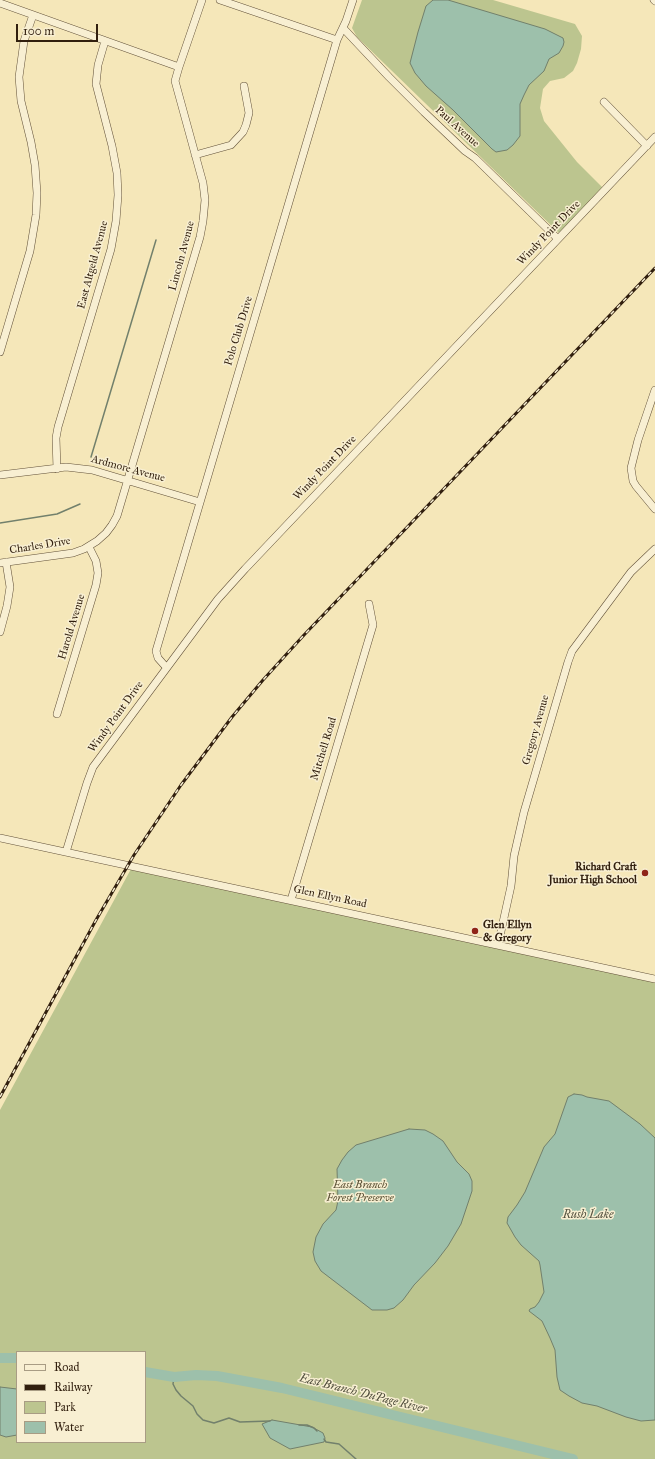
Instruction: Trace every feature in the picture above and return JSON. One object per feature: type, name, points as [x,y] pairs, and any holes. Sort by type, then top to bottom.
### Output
[{"type":"street","name":"Lincoln Avenue","points":[[116,516],[202,230],[204,194],[202,178],[175,81],[202,0]]},
{"type":"street","points":[[220,0],[337,40]]},
{"type":"street","name":"Polo Club Drive","points":[[166,667],[158,658],[156,651],[337,40],[353,0]]},
{"type":"street","points":[[0,3],[179,67]]},
{"type":"street","points":[[0,352],[30,251],[36,215],[37,193],[35,165],[21,101],[19,77],[24,42],[33,15]]},
{"type":"street","name":"Paul Avenue","points":[[343,28],[389,78],[465,151],[475,158],[558,239]]},
{"type":"street","name":"East Altgeld Avenue","points":[[57,469],[56,438],[58,427],[111,249],[116,221],[118,195],[117,173],[112,146],[96,84],[98,64],[105,41]]},
{"type":"street","points":[[195,155],[232,145],[243,132],[249,113],[244,86]]},
{"type":"street","points":[[604,102],[647,146]]},
{"type":"street","name":"Windy Point Drive","points":[[66,852],[93,767],[206,613],[244,569],[655,137]]},
{"type":"street","points":[[655,390],[633,456],[631,468],[636,486],[655,510]]},
{"type":"street","name":"Ardmore Avenue","points":[[0,475],[66,467],[92,470],[200,502]]},
{"type":"street","name":"Charles Drive","points":[[3,563],[73,553],[88,547],[106,533],[116,516]]},
{"type":"street","name":"Harold Avenue","points":[[57,714],[96,585],[98,573],[96,561],[88,547]]},
{"type":"street","name":"Gregory Avenue","points":[[498,945],[511,886],[514,856],[524,812],[572,651],[631,572],[655,550]]},
{"type":"street","points":[[0,632],[10,587],[3,563]]},
{"type":"street","name":"Mitchell Road","points":[[291,900],[373,625],[368,604]]},
{"type":"street","name":"Glen Ellyn Road","points":[[0,838],[655,979]]},
{"type":"green space","points":[[362,0],[493,0],[575,24],[582,36],[581,49],[577,63],[573,71],[564,78],[550,81],[543,89],[540,108],[544,121],[577,162],[605,190],[559,233],[357,37],[352,28]]},
{"type":"green space","name":"East Branch Forest Preserve","points":[[131,869],[655,982],[655,1459],[0,1459],[0,1110]]},
{"type":"water","points":[[433,0],[448,0],[545,29],[563,38],[563,46],[559,53],[549,59],[544,71],[529,85],[524,95],[520,104],[520,136],[507,150],[496,152],[492,149],[453,110],[426,86],[415,73],[410,63],[426,6]]},
{"type":"water","name":"Rush Lake","points":[[574,1094],[609,1101],[640,1124],[655,1138],[655,1420],[641,1421],[626,1417],[597,1406],[582,1403],[560,1390],[557,1377],[555,1350],[542,1321],[529,1311],[539,1302],[544,1292],[539,1261],[521,1245],[507,1223],[508,1217],[525,1192],[544,1147],[555,1134],[568,1097]]},
{"type":"water","points":[[409,1129],[425,1130],[443,1141],[457,1162],[469,1174],[472,1181],[472,1191],[461,1224],[448,1246],[435,1263],[414,1285],[403,1300],[394,1308],[387,1310],[372,1310],[321,1271],[315,1261],[313,1252],[316,1237],[323,1224],[336,1210],[338,1201],[337,1169],[348,1152],[356,1145]]},
{"type":"water","points":[[0,1387],[16,1389],[16,1435],[6,1437],[0,1435]]},
{"type":"water","points":[[272,1420],[312,1427],[323,1433],[325,1438],[324,1442],[290,1449],[270,1438],[262,1424]]},
{"type":"waterway","points":[[91,457],[156,240]]},
{"type":"waterway","points":[[0,523],[57,514],[80,504]]},
{"type":"waterway","name":"East Branch DuPage River","points":[[0,1358],[16,1358]]},
{"type":"waterway","name":"East Branch DuPage River","points":[[146,1372],[174,1377],[196,1375],[217,1376],[282,1388],[573,1459]]},
{"type":"waterway","points":[[174,1377],[173,1384],[176,1390],[193,1406],[197,1414],[203,1420],[214,1423],[229,1418],[240,1422],[270,1421]]},
{"type":"waterway","points":[[299,1425],[307,1425],[317,1431]]},
{"type":"waterway","points":[[324,1439],[326,1442],[339,1444],[356,1459]]},
{"type":"railway","points":[[0,1097],[96,920],[134,855],[181,785],[232,717],[304,635],[655,268]]},
{"type":"place","name":"Richard Craft Junior High School","points":[[645,873]]},
{"type":"place","name":"Glen Ellyn & Gregory","points":[[475,931]]}]
